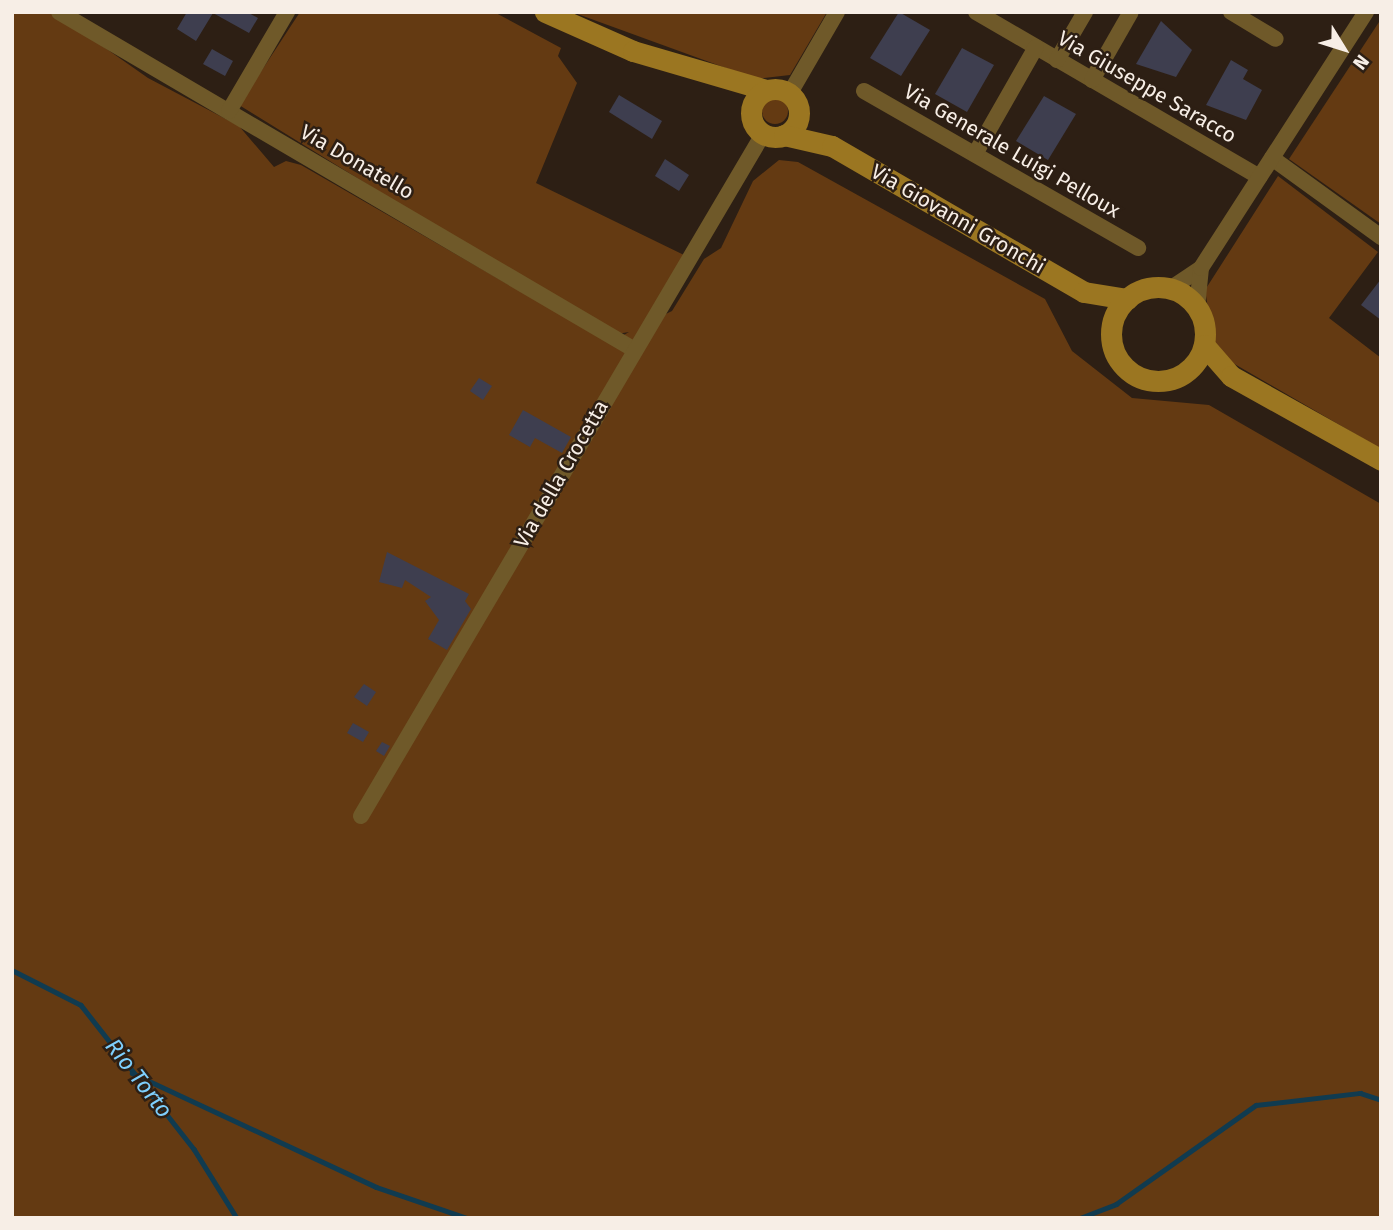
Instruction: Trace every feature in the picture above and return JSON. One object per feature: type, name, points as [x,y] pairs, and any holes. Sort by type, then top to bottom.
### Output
[{"type":"street","name":"Via Donatello","points":[[59,12],[633,349]]},
{"type":"street","points":[[229,111],[287,12]]},
{"type":"street","points":[[545,12],[712,76],[766,90],[795,101]]},
{"type":"street","points":[[712,76],[751,110],[763,134],[785,135],[798,122],[795,101],[837,12]]},
{"type":"street","name":"Via Giuseppe Saracco","points":[[976,12],[1260,177]]},
{"type":"street","points":[[1057,60],[1085,12]]},
{"type":"street","points":[[1092,80],[1131,12]]},
{"type":"street","points":[[1231,12],[1276,39]]},
{"type":"street","points":[[1231,376],[1188,371],[1162,381],[1134,375],[1115,354],[1112,326],[1127,299],[1147,289],[1170,289],[1201,268],[1366,12]]},
{"type":"street","points":[[975,155],[1036,47]]},
{"type":"street","points":[[751,110],[766,90]]},
{"type":"street","name":"Via Generale Luigi Pelloux","points":[[864,91],[1138,248]]},
{"type":"street","name":"Via Giovanni Gronchi","points":[[795,101],[832,146]]},
{"type":"street","name":"Via della Crocetta","points":[[362,816],[633,349],[763,134]]},
{"type":"street","name":"Via Giovanni Gronchi","points":[[785,135],[832,146],[1084,292],[1112,326]]},
{"type":"street","points":[[1272,158],[1381,237]]},
{"type":"street","points":[[1201,268],[1197,308],[1204,345],[1231,376],[1381,460]]},
{"type":"street","points":[[1170,289],[1197,308]]},
{"type":"street","name":"Via Giovanni Gronchi","points":[[1084,292],[1127,299]]},
{"type":"street","points":[[1188,371],[1204,345]]},
{"type":"shaded area","points":[[12,12],[54,12],[148,78],[239,126],[274,167],[286,161],[301,165],[610,343],[629,332],[617,334],[529,284],[239,105],[300,12],[494,12],[561,48],[558,56],[577,83],[536,183],[684,255],[643,325],[672,311],[704,259],[721,248],[753,181],[779,160],[798,162],[1045,299],[1072,351],[1132,398],[1209,405],[1381,504],[1381,1218],[12,1218]]},
{"type":"shaded area","points":[[572,12],[827,12],[790,75],[756,79]]},
{"type":"shaded area","points":[[1381,19],[1381,224],[1289,159]]},
{"type":"shaded area","points":[[775,98],[784,102],[788,111],[784,120],[775,124],[766,120],[762,111],[766,102]]},
{"type":"shaded area","points":[[1278,176],[1378,252],[1329,318],[1381,358],[1381,449],[1219,355],[1214,344],[1205,290]]},
{"type":"building","points":[[187,12],[247,12],[258,18],[249,33],[213,13],[196,41],[177,29]]},
{"type":"building","points":[[899,12],[930,30],[901,76],[870,58]]},
{"type":"building","points":[[1161,21],[1192,50],[1176,77],[1136,64]]},
{"type":"building","points":[[962,48],[994,65],[967,112],[935,94]]},
{"type":"building","points":[[212,49],[233,61],[225,76],[203,64]]},
{"type":"building","points":[[1231,60],[1248,70],[1243,79],[1262,90],[1246,120],[1206,105]]},
{"type":"building","points":[[619,95],[662,121],[652,139],[609,112]]},
{"type":"building","points":[[1044,96],[1076,114],[1048,160],[1016,141]]},
{"type":"building","points":[[665,159],[689,175],[679,191],[655,176]]},
{"type":"building","points":[[1381,279],[1381,320],[1361,305]]},
{"type":"building","points":[[479,378],[492,386],[483,400],[470,391]]},
{"type":"building","points":[[523,410],[571,437],[562,453],[535,438],[530,447],[509,435]]},
{"type":"building","points":[[387,552],[469,594],[465,601],[471,609],[447,650],[428,639],[439,620],[425,601],[431,597],[405,580],[402,588],[379,582]]},
{"type":"building","points":[[364,684],[376,692],[367,706],[354,697]]},
{"type":"building","points":[[353,723],[369,732],[363,742],[347,733]]},
{"type":"building","points":[[382,742],[390,746],[384,756],[376,751]]},
{"type":"waterway","name":"Rio Torto","points":[[12,970],[81,1005],[194,1149],[237,1218]]},
{"type":"waterway","points":[[132,1073],[376,1187],[467,1218]]},
{"type":"waterway","points":[[1080,1218],[1116,1204],[1256,1105],[1360,1093],[1381,1100]]}]
